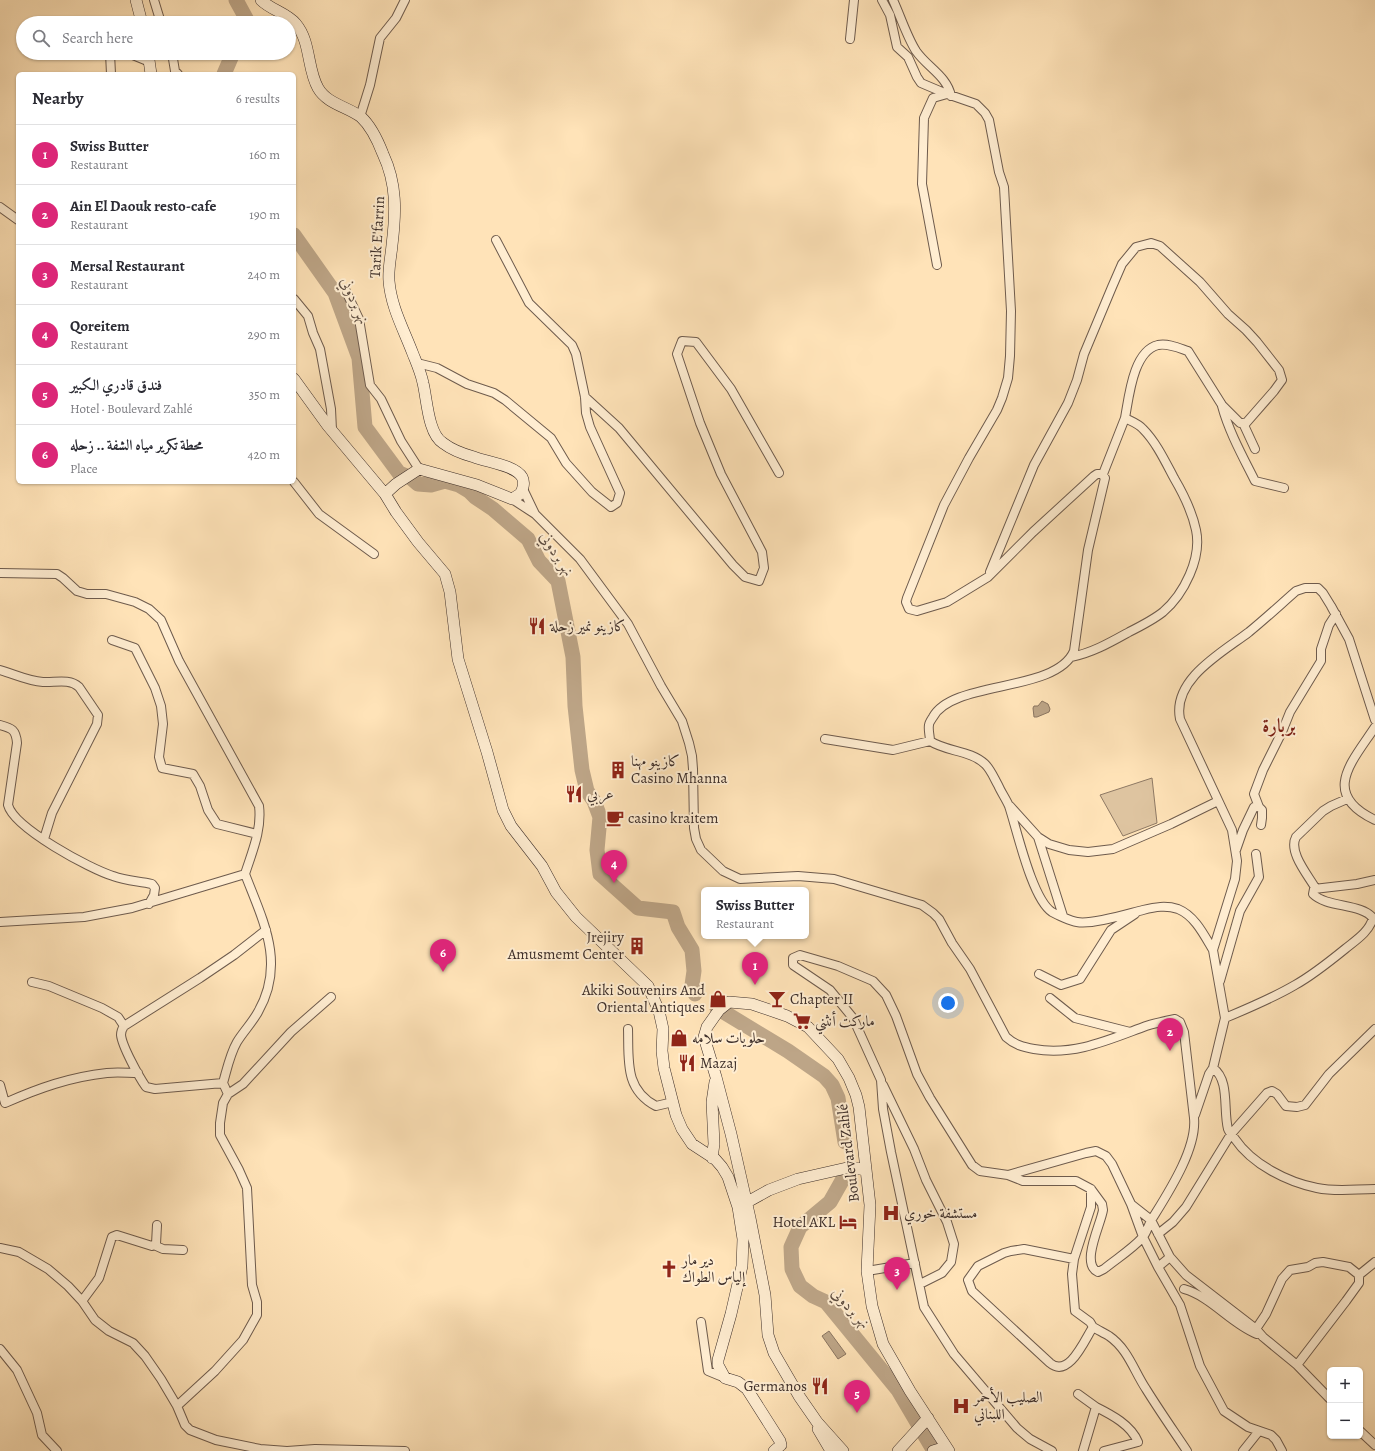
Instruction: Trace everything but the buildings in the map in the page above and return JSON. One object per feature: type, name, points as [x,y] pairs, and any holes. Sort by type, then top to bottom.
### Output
[{"type":"street","points":[[136,0],[140,16]]},
{"type":"street","points":[[154,0],[159,16]]},
{"type":"street","name":"Tarik E'farrin","points":[[261,0],[285,16]]},
{"type":"street","points":[[360,117],[370,85],[380,38],[396,18],[405,0]]},
{"type":"street","points":[[850,39],[854,0]]},
{"type":"street","points":[[882,0],[890,15],[897,47],[908,57],[921,83],[949,95],[976,104],[982,108],[989,120],[999,172],[1004,186],[1011,311],[1008,378],[1000,404],[944,505],[906,602],[909,609],[917,611],[928,609],[947,602],[988,576],[1094,476],[1097,474],[1103,474]]},
{"type":"street","points":[[892,0],[916,50],[926,63],[941,76],[950,88],[949,95]]},
{"type":"street","name":"Tarik E'farrin","points":[[296,25],[304,38],[309,63],[318,89],[334,102],[360,117],[366,123],[376,138],[384,156],[393,183],[395,205],[389,273],[390,290],[398,320],[417,363],[424,384],[428,411],[436,437],[441,442],[474,458],[512,469],[522,477],[523,489]]},
{"type":"street","points":[[110,60],[111,72]]},
{"type":"street","points":[[149,60],[151,72]]},
{"type":"street","points":[[173,60],[176,72]]},
{"type":"street","points":[[937,264],[922,184],[924,118],[933,98],[949,95]]},
{"type":"street","points":[[0,207],[16,219]]},
{"type":"street","points":[[417,363],[437,368],[467,384],[494,393],[505,400],[551,438],[566,463],[592,492],[611,507],[617,503],[620,493],[590,427],[586,413],[585,397],[576,354],[572,345],[529,304],[496,240]]},
{"type":"street","points":[[988,576],[1006,536],[1034,465],[1068,402],[1077,380],[1084,354],[1122,264],[1136,248],[1151,243],[1160,246],[1200,282],[1228,314],[1257,342],[1279,370],[1282,376],[1281,383],[1248,421],[1243,424]]},
{"type":"street","points":[[345,289],[359,319],[370,384],[381,399],[414,471]]},
{"type":"street","points":[[296,301],[308,316],[320,349],[331,409],[332,430]]},
{"type":"street","points":[[585,397],[619,428],[733,566],[745,577],[759,581],[764,568],[762,552],[721,474],[700,424],[677,354],[682,341],[696,342],[731,389],[779,473]]},
{"type":"street","points":[[1071,658],[1074,651],[1088,550],[1105,480],[1103,474],[1125,418],[1132,383],[1141,358],[1157,346],[1168,345],[1188,351],[1222,405],[1240,423],[1243,424],[1255,449]]},
{"type":"street","points":[[296,382],[332,430],[385,494],[418,542],[445,574],[450,592],[458,659],[504,810],[511,826],[542,866],[556,892],[576,917],[648,986],[659,1011],[663,1029],[662,1050],[664,1068],[676,1115],[682,1129],[692,1144],[720,1163],[742,1205],[765,1295],[768,1335],[774,1353],[798,1396],[817,1422],[843,1451]]},
{"type":"street","points":[[1222,405],[1228,424],[1255,481],[1284,488]]},
{"type":"street","points":[[930,741],[928,725],[935,714],[949,701],[1033,678],[1061,666],[1071,658],[1085,654],[1107,644],[1155,618],[1164,611],[1188,580],[1195,560],[1197,544],[1197,532],[1191,511],[1152,440],[1142,428],[1125,418]]},
{"type":"street","points":[[385,494],[414,471]]},
{"type":"street","points":[[414,471],[477,486],[512,499],[535,514],[580,558],[628,624],[661,686],[682,721],[692,756],[694,828],[696,839],[701,850],[723,871],[740,879],[798,876],[834,879],[922,905],[933,912],[939,919],[952,943],[970,968],[1006,1037],[1013,1043],[1023,1047],[1048,1052],[1080,1048],[1146,1026],[1175,1019],[1180,1022],[1184,1032],[1195,1126],[1190,1145],[1173,1185],[1151,1220],[1143,1237],[1102,1271],[1095,1271],[1090,1258],[1103,1210],[1102,1204],[1091,1188],[1076,1181],[1023,1181],[1008,1175],[984,1172],[972,1165],[930,1098],[917,1074],[896,1016],[886,995],[873,981],[838,966],[800,954],[793,958],[793,965],[830,990],[853,1018],[914,1148],[926,1180],[947,1222],[954,1244],[951,1262],[942,1273],[920,1284]]},
{"type":"street","points":[[296,484],[319,514],[374,554]]},
{"type":"street","points":[[512,499],[519,496],[523,489]]},
{"type":"street","points":[[523,489],[535,514]]},
{"type":"street","points":[[0,573],[57,574],[77,591],[87,594],[106,594],[117,596],[142,604],[156,614],[165,627],[179,661],[259,806],[260,817],[257,834],[245,874],[266,930],[271,951],[271,968],[267,991],[259,1011],[237,1042],[230,1058],[223,1083],[228,1094]]},
{"type":"street","points":[[1213,950],[1235,879],[1237,861],[1232,830],[1180,719],[1179,708],[1182,697],[1194,676],[1215,656],[1250,631],[1296,591],[1305,588],[1318,588],[1323,593],[1336,614],[1348,639],[1375,720]]},
{"type":"street","points":[[1261,825],[1262,810],[1259,807],[1254,794],[1263,770],[1290,712],[1320,661],[1321,649],[1329,625],[1336,614]]},
{"type":"street","points":[[112,640],[135,648],[155,688],[161,706],[163,724],[159,756],[162,768],[193,774],[200,786],[208,810],[217,824],[257,834]]},
{"type":"street","points":[[0,670],[34,681],[60,681],[75,684],[82,690],[98,714],[97,724],[52,813],[44,840]]},
{"type":"street","points":[[0,725],[15,732],[17,743],[8,805],[9,811],[44,840],[64,853],[111,876],[152,884],[155,888],[154,895],[149,904]]},
{"type":"street","points":[[1375,727],[1352,761],[1346,774],[1344,786],[1347,799],[1368,817],[1375,820]]},
{"type":"street","points":[[825,739],[893,750],[930,741],[936,745],[957,750],[985,764],[991,772],[1008,804],[1035,887],[1045,905],[1052,912],[1078,922],[1095,922],[1163,906],[1179,910],[1193,920],[1213,950],[1220,982],[1225,1018],[1213,1068],[1209,1074],[1194,1118]]},
{"type":"street","points":[[1316,889],[1296,857],[1294,842],[1296,836],[1323,811],[1330,806],[1347,799]]},
{"type":"street","points":[[1008,804],[1038,837],[1049,844],[1069,850],[1088,852],[1113,849],[1172,824],[1218,801]]},
{"type":"street","points":[[1236,851],[1251,810],[1254,807],[1259,807]]},
{"type":"street","points":[[1038,837],[1063,916]]},
{"type":"street","points":[[1220,982],[1240,911],[1260,878],[1256,854]]},
{"type":"street","points":[[0,922],[84,917],[132,908],[245,874]]},
{"type":"street","points":[[1225,1018],[1258,1004],[1302,981],[1324,966],[1362,935],[1372,924],[1374,918],[1368,912],[1336,904],[1317,897],[1313,894],[1314,889],[1357,884],[1375,880]]},
{"type":"street","points":[[1039,974],[1061,985],[1080,979],[1111,930],[1138,911]]},
{"type":"street","points":[[223,1083],[155,1089],[146,1087],[138,1074],[121,1037],[122,1030],[124,1026],[223,963],[266,930]]},
{"type":"street","points":[[32,982],[49,986],[102,1008],[118,1017],[124,1026]]},
{"type":"street","points":[[177,1406],[215,1371],[243,1340],[257,1315],[257,1302],[252,1285],[247,1188],[220,1135],[223,1103],[228,1094],[243,1084],[291,1032],[331,997]]},
{"type":"street","points":[[1050,998],[1075,1018],[1131,1032]]},
{"type":"street","name":"Boulevard Zahlé","points":[[742,1205],[716,1077],[704,1037],[707,1027],[719,1010],[729,1002],[752,1004],[787,1016],[808,1027],[838,1059],[850,1078],[859,1107],[870,1204],[868,1271],[872,1306],[883,1344],[942,1449]]},
{"type":"street","points":[[628,1029],[630,1075],[636,1088],[646,1100],[656,1106],[673,1102]]},
{"type":"street","points":[[1158,1234],[1173,1222],[1186,1207],[1232,1134],[1267,1092],[1272,1091],[1277,1094],[1286,1106],[1298,1107],[1305,1105],[1329,1074],[1375,1029]]},
{"type":"street","points":[[1213,1068],[1219,1072],[1223,1081],[1229,1130],[1242,1148],[1256,1161],[1288,1179],[1316,1188],[1330,1190],[1375,1189]]},
{"type":"street","points":[[0,1085],[5,1103],[32,1091],[66,1080],[108,1073],[138,1074]]},
{"type":"street","points":[[712,1158],[714,1124],[712,1102],[716,1077]]},
{"type":"street","points":[[881,1080],[883,1109],[924,1306],[954,1354],[1018,1428],[1030,1439],[1052,1451]]},
{"type":"street","points":[[1008,1175],[1086,1153],[1096,1152],[1106,1156],[1112,1164],[1131,1204],[1143,1237],[1180,1305],[1200,1366],[1224,1411],[1248,1427],[1269,1433],[1276,1440],[1282,1451]]},
{"type":"street","points":[[742,1205],[769,1190],[798,1179],[852,1167],[865,1170]]},
{"type":"street","points":[[1091,1188],[1091,1207],[1074,1259],[1072,1274],[1075,1311],[1090,1322],[1093,1327],[1110,1336],[1125,1352],[1139,1375],[1143,1385],[1187,1451]]},
{"type":"street","points":[[1131,1204],[1151,1220],[1170,1257],[1188,1277],[1254,1331]]},
{"type":"street","points":[[725,1378],[718,1365],[718,1360],[731,1314],[742,1266],[742,1205]]},
{"type":"street","points":[[154,1245],[157,1225]]},
{"type":"street","points":[[82,1301],[99,1278],[112,1237],[117,1235],[152,1246],[154,1245],[163,1249],[183,1250]]},
{"type":"street","points":[[0,1248],[19,1252],[48,1270],[68,1286],[82,1301],[95,1320],[109,1331],[133,1343],[145,1356],[177,1406],[185,1424],[190,1430],[216,1440],[260,1449],[287,1451],[315,1449],[405,1451]]},
{"type":"street","points":[[1074,1259],[1024,1249],[1011,1251],[978,1266],[968,1280],[972,1292],[1050,1363],[1056,1366],[1061,1366],[1072,1361],[1093,1327]]},
{"type":"street","points":[[1158,1267],[1170,1257]]},
{"type":"street","points":[[1254,1331],[1266,1314],[1282,1279],[1290,1270],[1308,1268],[1315,1263],[1323,1262],[1348,1267],[1359,1275]]},
{"type":"street","points":[[1359,1275],[1375,1262]]},
{"type":"street","points":[[868,1271],[915,1263]]},
{"type":"street","points":[[1297,1366],[1359,1283],[1359,1275]]},
{"type":"street","points":[[1184,1289],[1188,1277]]},
{"type":"street","points":[[1174,1293],[1184,1289],[1192,1292],[1263,1337],[1297,1366],[1327,1396]]},
{"type":"street","points":[[701,1322],[708,1371],[738,1382],[751,1394],[780,1441],[781,1445],[774,1451]]},
{"type":"street","points":[[0,1349],[16,1370],[37,1413],[42,1435],[57,1451]]},
{"type":"street","points":[[1078,1394],[1096,1408],[1108,1413],[1124,1424],[1135,1436],[1138,1442],[1104,1451]]},
{"type":"street","points":[[1083,1451],[1096,1408]]},
{"type":"street","points":[[904,1447],[925,1421]]},
{"type":"street","points":[[817,1422],[819,1431],[831,1451]]},
{"type":"street","points":[[1246,1450],[1259,1431]]},
{"type":"street","points":[[1363,1433],[1375,1445]]},
{"type":"shaded area","points":[[1042,701],[1048,704],[1050,709],[1049,712],[1034,717],[1034,706],[1038,706]]},
{"type":"shaded area","points":[[1152,778],[1157,823],[1123,836],[1100,795]]},
{"type":"shaded area","points":[[829,1331],[846,1354],[838,1359],[822,1336]]},
{"type":"waterway","name":"نهر بردوني","points":[[236,0],[245,16]]},
{"type":"waterway","name":"نهر بردوني","points":[[225,72],[230,60]]},
{"type":"waterway","name":"نهر بردوني","points":[[296,238],[335,293],[359,358],[365,427],[399,473],[411,478],[418,484],[431,485],[445,481],[459,485],[469,491],[528,539],[539,561],[558,581],[573,657],[575,706],[582,770],[587,791],[594,801],[600,817],[597,850],[600,874],[638,908],[673,912],[678,927],[692,950],[694,971],[692,985],[695,994]]},
{"type":"waterway","name":"نهر بردوني","points":[[717,1008],[788,1051],[824,1076],[832,1085],[838,1098],[845,1142]]},
{"type":"waterway","name":"نهر بردوني","points":[[847,1172],[830,1202],[800,1227],[791,1247],[792,1269],[800,1286],[813,1296],[826,1302],[898,1390],[934,1451]]},
{"type":"place","name":"كازينو نمير زحلة","points":[[537,626]]},
{"type":"place","name":"كازينو مهنا Casino Mhanna","points":[[618,770]]},
{"type":"place","name":"عربي","points":[[574,794]]},
{"type":"place","name":"casino kraitem","points":[[615,818]]},
{"type":"place","name":"Qoreitem","points":[[614,883]]},
{"type":"place","name":"Jrejiry Amusmemt Center","points":[[637,946]]},
{"type":"place","name":"محطة تكرير مياه الشفة .. زحله","points":[[443,972]]},
{"type":"place","name":"Swiss Butter","points":[[755,985]]},
{"type":"place","name":"Akiki Souvenirs And Oriental Antiques","points":[[718,999]]},
{"type":"place","name":"Chapter II","points":[[777,999]]},
{"type":"place","name":"ماركت أنثني","points":[[802,1021]]},
{"type":"place","name":"حلويات سلامه","points":[[679,1038]]},
{"type":"place","name":"Ain El Daouk resto-cafe","points":[[1170,1051]]},
{"type":"place","name":"Mazaj","points":[[687,1063]]},
{"type":"place","name":"مستشفة خوري","points":[[891,1213]]},
{"type":"place","name":"Hotel AKL","points":[[848,1222]]},
{"type":"place","name":"دير مار إلياس الطواك","points":[[669,1269]]},
{"type":"place","name":"Mersal Restaurant","points":[[897,1290]]},
{"type":"place","name":"Germanos","points":[[820,1386]]},
{"type":"place","name":"الصليب الأحمر اللبناني","points":[[961,1406]]},
{"type":"place","name":"فندق قادري الكبير","points":[[857,1413]]},
{"type":"district","name":"بربارة","points":[[1279,726]]}]
